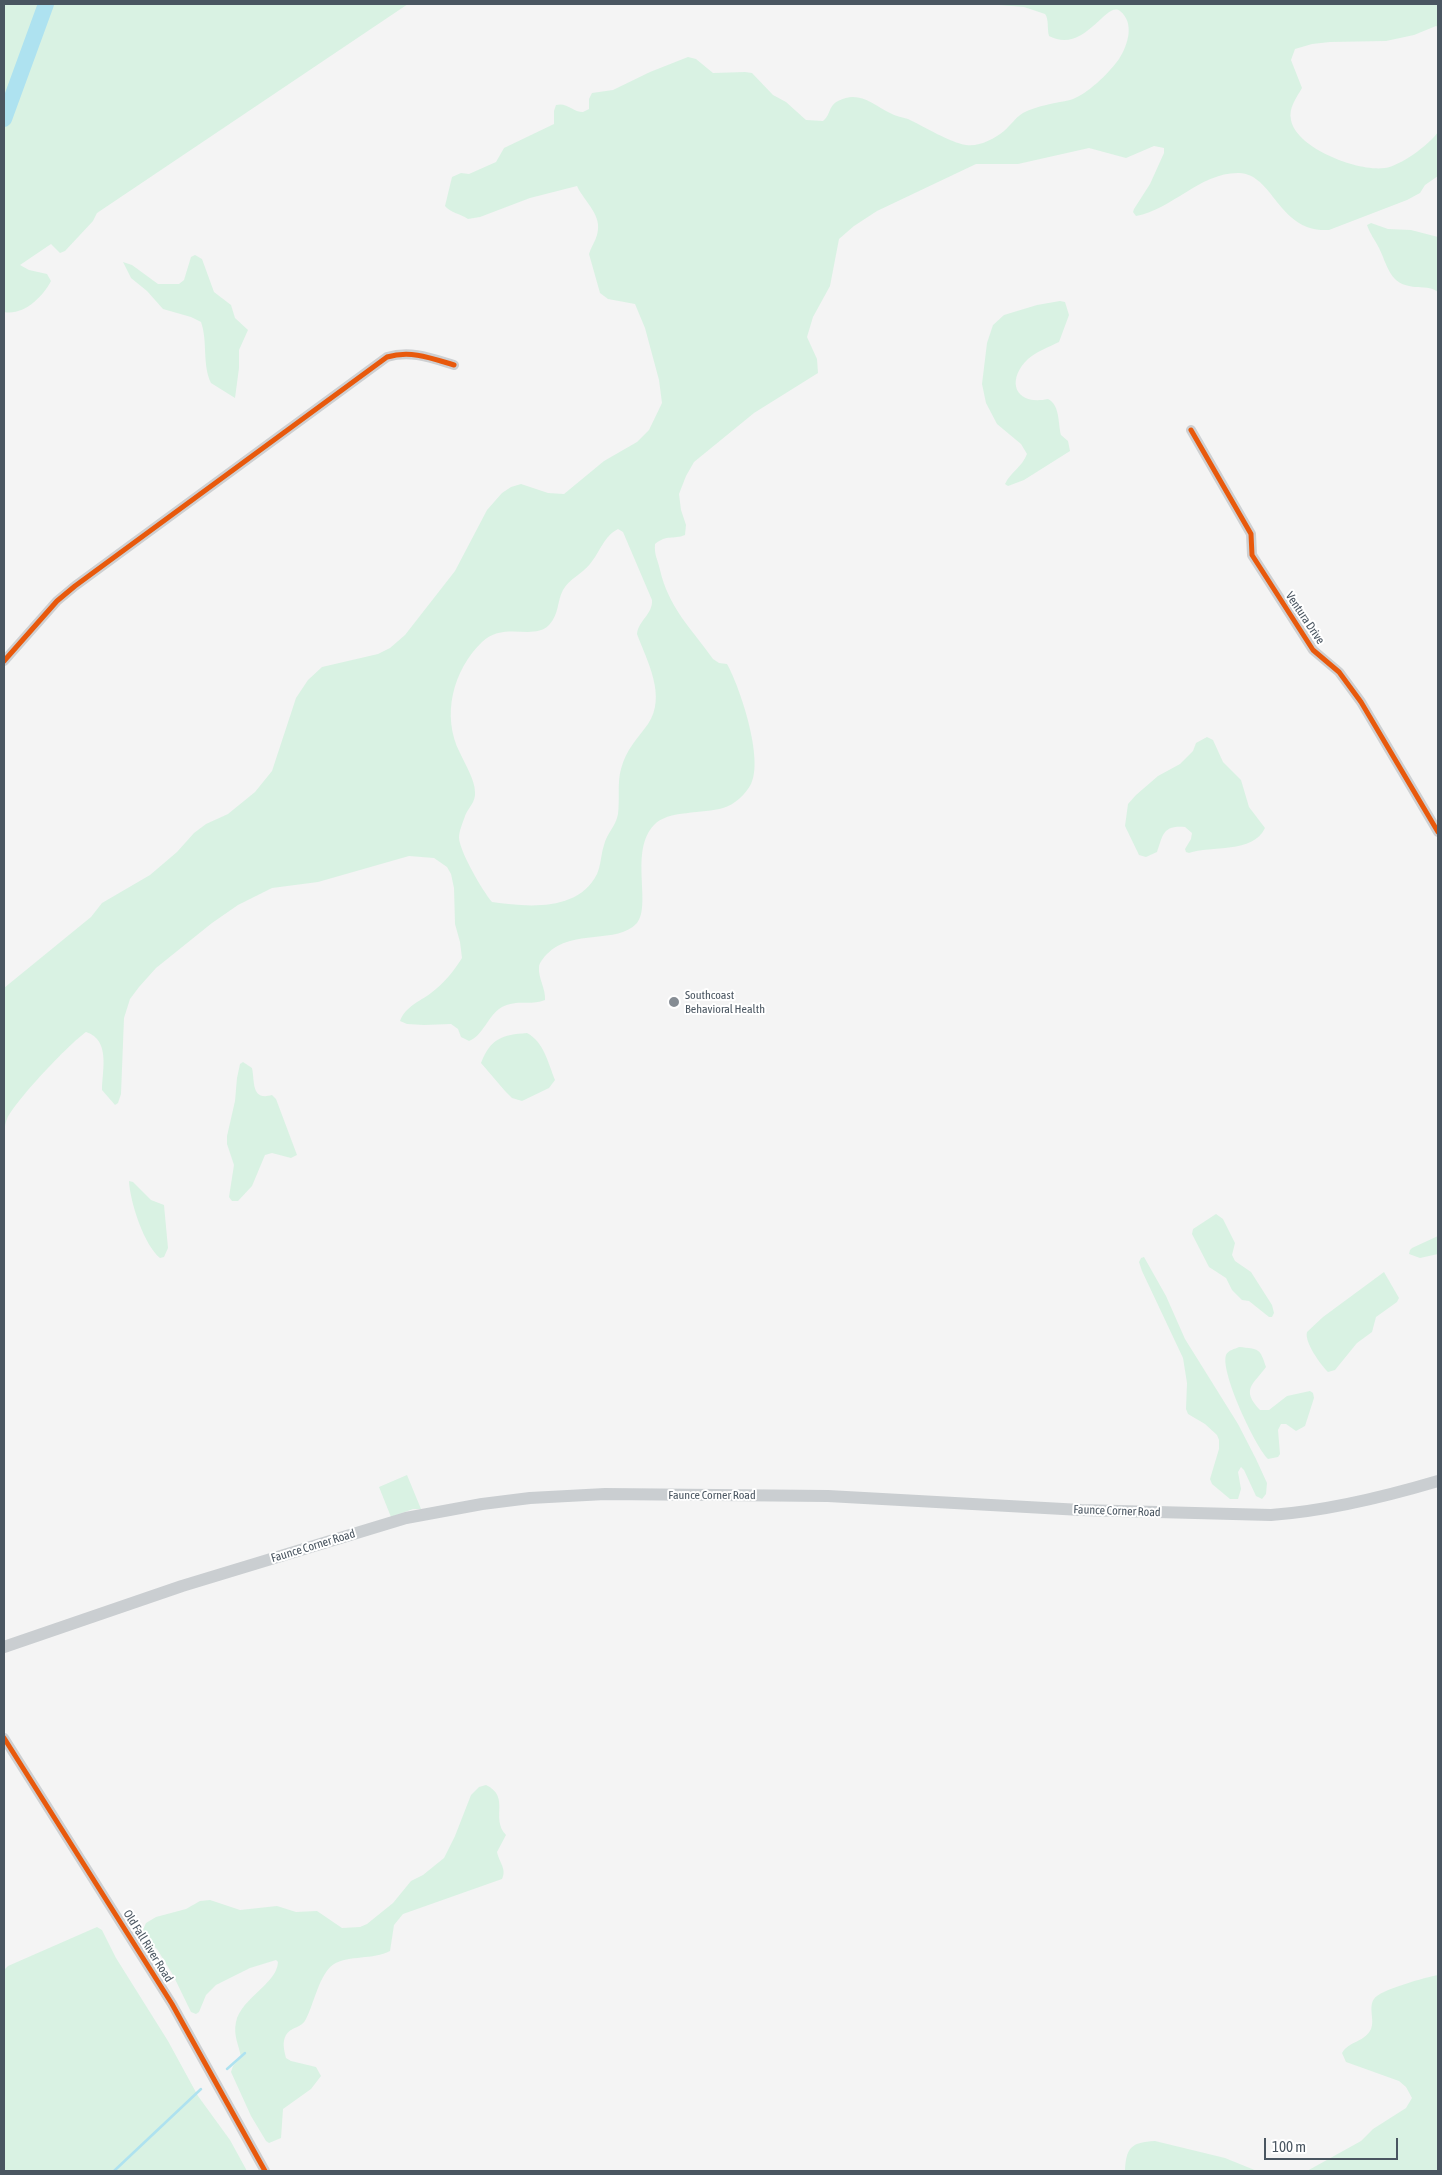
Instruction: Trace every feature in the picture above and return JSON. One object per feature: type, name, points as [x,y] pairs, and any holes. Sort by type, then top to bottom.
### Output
[{"type":"main road","name":"Faunce Corner Road","points":[[4,1646],[182,1586],[406,1518],[482,1504],[530,1498],[605,1494],[828,1496],[1081,1510],[1271,1515],[1297,1513],[1380,1498],[1438,1480]]},
{"type":"street","points":[[4,661],[57,601],[75,586],[387,357],[401,353],[413,353],[454,365]]},
{"type":"street","name":"Ventura Drive","points":[[1191,430],[1251,534],[1252,555],[1313,650],[1339,672],[1361,702],[1438,832]]},
{"type":"street","name":"Old Fall River Road","points":[[4,1738],[172,2004],[265,2171]]},
{"type":"green space","points":[[4,4],[408,4],[97,213],[93,221],[65,251],[60,253],[51,244],[20,265],[29,270],[47,274],[51,281],[32,304],[18,311],[4,312]]},
{"type":"green space","points":[[986,4],[1438,4],[1438,27],[1436,26],[1414,35],[1386,41],[1312,44],[1295,49],[1291,60],[1302,88],[1290,116],[1295,130],[1316,149],[1345,162],[1373,168],[1385,168],[1406,159],[1428,143],[1438,132],[1438,176],[1425,185],[1420,193],[1407,200],[1329,230],[1312,228],[1298,222],[1287,214],[1261,183],[1251,176],[1239,173],[1225,174],[1212,178],[1162,206],[1136,216],[1133,212],[1134,209],[1150,184],[1164,153],[1164,148],[1154,146],[1126,158],[1089,148],[1018,164],[976,164],[877,211],[854,226],[839,239],[830,286],[813,317],[807,337],[817,359],[818,373],[754,413],[694,462],[679,494],[681,510],[686,525],[685,535],[663,539],[655,544],[664,583],[675,607],[713,659],[719,663],[727,664],[744,705],[755,758],[751,784],[739,799],[723,808],[668,817],[654,825],[647,836],[643,849],[642,904],[641,915],[637,923],[628,930],[618,933],[569,941],[558,946],[546,955],[539,965],[545,1000],[540,1002],[513,1003],[502,1007],[478,1034],[469,1041],[461,1037],[458,1029],[451,1024],[407,1024],[400,1021],[409,1008],[431,993],[444,981],[462,958],[455,924],[454,888],[451,874],[447,867],[434,858],[409,856],[318,882],[272,888],[238,905],[212,923],[156,968],[130,999],[124,1018],[121,1094],[118,1103],[115,1105],[102,1090],[104,1065],[102,1049],[94,1036],[86,1032],[67,1048],[43,1073],[12,1110],[6,1121],[4,1142],[4,988],[91,917],[102,903],[150,875],[177,852],[194,833],[206,824],[228,814],[255,792],[272,771],[296,698],[308,680],[322,667],[378,654],[390,648],[405,635],[455,571],[487,510],[502,493],[511,487],[521,484],[548,493],[564,494],[604,461],[637,442],[649,430],[662,403],[659,380],[645,328],[635,304],[608,299],[600,293],[589,254],[597,235],[598,221],[577,186],[530,198],[480,217],[468,219],[449,210],[445,206],[452,177],[461,173],[469,174],[496,162],[504,148],[554,124],[556,105],[560,104],[583,112],[589,109],[589,99],[592,93],[613,90],[650,72],[688,57],[696,59],[713,73],[752,73],[773,95],[786,102],[806,120],[823,121],[835,103],[852,97],[871,102],[892,114],[908,119],[960,144],[981,144],[1000,134],[1023,113],[1070,100],[1083,94],[1104,77],[1115,64],[1127,41],[1129,28],[1125,16],[1120,11],[1114,10],[1108,13],[1084,34],[1073,39],[1062,40],[1049,36],[1045,14],[1024,7]],"holes":[[[618,529],[623,532],[652,600],[652,605],[637,634],[650,667],[656,690],[656,702],[648,724],[632,745],[623,762],[619,780],[617,818],[605,841],[597,874],[578,895],[565,901],[550,904],[520,905],[492,902],[472,871],[459,838],[466,813],[475,796],[475,787],[454,739],[451,724],[453,694],[457,680],[472,653],[482,642],[491,636],[500,633],[535,631],[549,625],[555,617],[561,594],[566,586],[590,564],[613,532]]]},
{"type":"green space","points":[[1371,223],[1388,229],[1411,230],[1438,237],[1438,292],[1427,288],[1413,287],[1397,281],[1390,272],[1368,228],[1367,225]]},
{"type":"green space","points":[[195,255],[202,259],[214,292],[231,305],[235,318],[248,330],[239,350],[235,398],[211,383],[208,376],[201,322],[163,309],[147,291],[131,278],[123,262],[132,265],[158,284],[179,284],[184,280],[191,257]]},
{"type":"green space","points":[[1060,301],[1065,302],[1069,315],[1059,342],[1039,351],[1028,359],[1017,375],[1016,383],[1017,390],[1027,399],[1048,399],[1055,405],[1061,435],[1068,441],[1070,451],[1024,480],[1008,486],[1005,484],[1007,480],[1022,463],[1027,454],[1021,444],[997,424],[986,403],[982,384],[987,343],[993,325],[1004,315],[1037,305]]},
{"type":"green space","points":[[1207,737],[1213,740],[1223,762],[1241,780],[1249,807],[1265,828],[1251,842],[1189,853],[1185,849],[1192,833],[1185,827],[1172,828],[1162,837],[1157,852],[1146,857],[1139,855],[1125,826],[1128,804],[1158,776],[1180,764],[1193,751],[1196,743]]},
{"type":"green space","points":[[527,1033],[541,1047],[555,1080],[549,1088],[522,1101],[512,1098],[481,1063],[489,1048],[498,1039]]},
{"type":"green space","points":[[243,1062],[252,1068],[257,1093],[265,1096],[272,1095],[276,1099],[297,1155],[291,1158],[272,1153],[265,1155],[252,1186],[238,1201],[232,1201],[229,1197],[234,1165],[227,1144],[227,1136],[235,1101],[240,1064]]},
{"type":"green space","points":[[129,1181],[133,1182],[151,1200],[164,1205],[168,1248],[164,1257],[160,1258],[154,1252],[143,1233],[135,1211]]},
{"type":"green space","points":[[1216,1214],[1223,1219],[1235,1243],[1232,1255],[1235,1261],[1251,1272],[1272,1305],[1274,1313],[1272,1317],[1269,1317],[1249,1301],[1242,1300],[1232,1290],[1226,1278],[1209,1267],[1192,1234],[1193,1229]]},
{"type":"green space","points":[[1438,1236],[1438,1254],[1420,1258],[1409,1254],[1412,1248]]},
{"type":"green space","points":[[1144,1257],[1166,1296],[1185,1339],[1238,1424],[1256,1459],[1267,1483],[1266,1494],[1262,1499],[1256,1496],[1241,1467],[1238,1472],[1241,1489],[1238,1499],[1230,1499],[1212,1484],[1210,1479],[1219,1449],[1219,1440],[1217,1435],[1205,1424],[1188,1414],[1186,1409],[1187,1383],[1183,1358],[1142,1271],[1139,1262]]},
{"type":"green space","points":[[1384,1272],[1399,1298],[1397,1302],[1376,1317],[1372,1332],[1357,1343],[1335,1370],[1328,1372],[1310,1347],[1307,1332],[1323,1317]]},
{"type":"green space","points":[[1239,1347],[1258,1351],[1266,1367],[1251,1387],[1250,1392],[1254,1403],[1260,1410],[1269,1410],[1287,1396],[1310,1391],[1313,1393],[1314,1398],[1305,1426],[1296,1431],[1286,1424],[1281,1424],[1278,1430],[1280,1454],[1278,1457],[1268,1459],[1262,1451],[1247,1425],[1233,1392],[1228,1377],[1226,1355]]},
{"type":"green space","points":[[407,1475],[421,1509],[413,1509],[391,1517],[379,1487]]},
{"type":"green space","points":[[486,1785],[497,1795],[500,1822],[506,1835],[497,1852],[504,1872],[502,1879],[403,1914],[394,1925],[390,1951],[376,1956],[340,1961],[329,1969],[324,1975],[306,2019],[302,2024],[288,2032],[284,2043],[286,2058],[316,2067],[321,2076],[311,2089],[283,2109],[281,2138],[269,2143],[251,2116],[231,2072],[233,2066],[241,2057],[235,2032],[239,2013],[272,1977],[278,1962],[276,1960],[250,1968],[216,1985],[206,1995],[199,2012],[196,2014],[191,2012],[173,1975],[157,1949],[146,1939],[142,1932],[146,1923],[156,1917],[186,1909],[200,1901],[210,1900],[240,1910],[277,1906],[296,1912],[317,1911],[342,1928],[360,1927],[367,1924],[393,1903],[411,1881],[423,1875],[444,1858],[471,1795],[479,1787]]},
{"type":"green space","points":[[97,1927],[102,1930],[116,1958],[168,2041],[198,2096],[230,2140],[247,2171],[4,2171],[4,1970],[8,1966]]},
{"type":"green space","points":[[1438,1975],[1438,2171],[1307,2171],[1361,2141],[1373,2129],[1406,2108],[1412,2098],[1406,2087],[1399,2081],[1346,2062],[1342,2053],[1349,2046],[1365,2037],[1371,2029],[1372,2002],[1378,1995],[1404,1984]]},
{"type":"green space","points":[[1155,2141],[1225,2158],[1257,2171],[1125,2171],[1127,2157],[1131,2148],[1140,2143]]},
{"type":"waterway","points":[[4,119],[46,4]]},
{"type":"waterway","points":[[227,2069],[245,2053]]},
{"type":"waterway","points":[[114,2171],[201,2089]]},
{"type":"cycle path","points":[[4,661],[57,601],[75,586],[387,357],[404,354],[413,355],[454,365]]},
{"type":"cycle path","points":[[1191,430],[1251,534],[1252,555],[1313,650],[1339,672],[1361,702],[1438,832]]},
{"type":"cycle path","points":[[4,1738],[172,2004],[265,2171]]},
{"type":"place","name":"Southcoast Behavioral Health","points":[[674,1002]]}]
